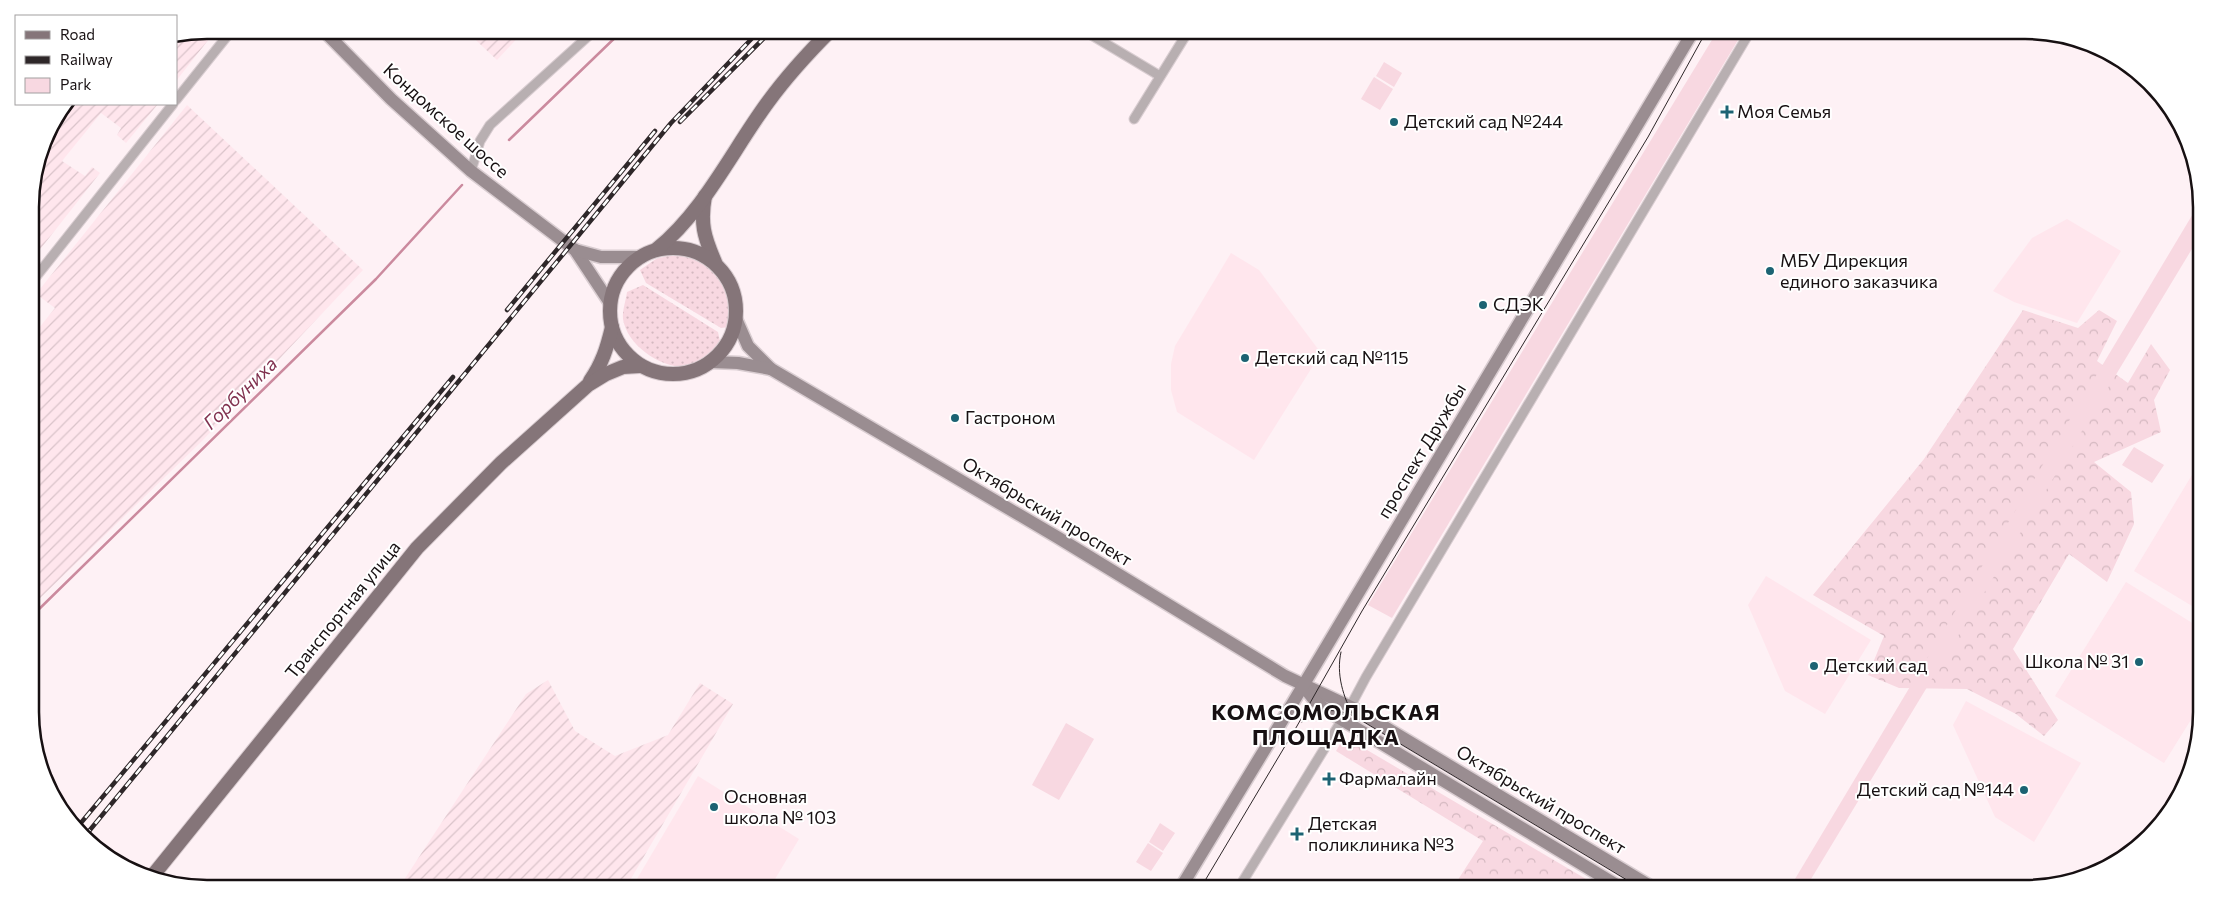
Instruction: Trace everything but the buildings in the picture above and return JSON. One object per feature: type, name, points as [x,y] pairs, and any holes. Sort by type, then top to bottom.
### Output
[{"type":"main road","name":"Кондомское шоссе","points":[[332,39],[392,99],[471,171],[575,250],[610,303]]},
{"type":"main road","points":[[656,250],[673,236],[768,102],[822,39]]},
{"type":"main road","name":"проспект Дружбы","points":[[1185,880],[1689,39]]},
{"type":"main road","points":[[706,192],[702,214],[704,236],[715,262],[729,279],[736,299],[737,321],[728,343],[712,362],[695,371],[677,375],[658,373],[640,366],[618,342],[612,327],[610,303],[615,285],[626,269],[640,257],[656,250],[677,247],[697,252],[715,262]]},
{"type":"main road","name":"Кондомское шоссе","points":[[575,250],[602,257],[640,257]]},
{"type":"main road","name":"Октябрьский проспект","points":[[737,321],[748,346],[771,369],[1049,532],[1303,686],[1322,692],[1350,706],[1640,880]]},
{"type":"main road","name":"Транспортная улица","points":[[588,385],[600,366],[612,327]]},
{"type":"main road","name":"Октябрьский проспект","points":[[712,362],[738,363],[771,369]]},
{"type":"main road","name":"Транспортная улица","points":[[156,872],[418,548],[501,463],[588,385],[623,367],[640,366]]},
{"type":"main road","name":"Октябрьский проспект","points":[[1303,686],[1316,702],[1342,720],[1608,880]]},
{"type":"street","points":[[178,98],[225,39]]},
{"type":"street","points":[[471,171],[480,141],[490,125],[585,39]]},
{"type":"street","points":[[1098,39],[1160,76]]},
{"type":"street","points":[[1134,119],[1183,39]]},
{"type":"street","points":[[1350,706],[1746,39]]},
{"type":"street","points":[[39,273],[172,105]]},
{"type":"street","points":[[1244,880],[1342,720]]},
{"type":"shaded area","points":[[209,39],[178,78],[178,41]]},
{"type":"shaded area","points":[[475,39],[517,39],[497,60]]},
{"type":"shaded area","points":[[74,105],[157,105],[126,143],[117,135],[121,128],[101,113],[62,161],[85,176],[92,167],[100,173],[39,251],[39,196],[44,163],[61,123]]},
{"type":"shaded area","points":[[187,105],[363,270],[202,441],[39,599],[39,328],[55,308],[39,296],[39,290]]},
{"type":"shaded area","points":[[2067,219],[2121,251],[2077,323],[2014,302],[1993,291],[2032,238]]},
{"type":"shaded area","name":"Детский сад №115","points":[[1231,253],[1259,270],[1321,353],[1254,460],[1177,412],[1171,390],[1171,364],[1175,346]]},
{"type":"shaded area","points":[[2193,473],[2193,607],[2134,571]]},
{"type":"shaded area","name":"Детский сад","points":[[1766,576],[1871,640],[1825,714],[1785,691],[1748,605]]},
{"type":"shaded area","name":"Школа № 31","points":[[2126,582],[2193,623],[2193,716],[2164,763],[2055,696]]},
{"type":"shaded area","points":[[548,680],[575,731],[615,756],[668,735],[700,683],[733,704],[630,880],[404,880],[526,694]]},
{"type":"shaded area","name":"Детский сад №144","points":[[1966,701],[2081,763],[2034,842],[1995,817],[1953,725]]},
{"type":"shaded area","name":"Основная школа № 103","points":[[698,776],[799,839],[774,880],[636,880]]},
{"type":"green space","points":[[1713,39],[1739,39],[1392,618],[1368,605]]},
{"type":"green space","points":[[1384,62],[1402,73],[1394,87],[1376,76]]},
{"type":"green space","points":[[1374,77],[1393,89],[1380,110],[1361,99]]},
{"type":"green space","points":[[2193,214],[2193,247],[1810,880],[1794,880]]},
{"type":"green space","points":[[678,253],[701,259],[717,271],[723,279],[729,297],[729,327],[721,328],[646,283],[640,270],[656,259]]},
{"type":"green space","points":[[643,285],[718,332],[721,346],[700,362],[686,367],[666,364],[646,353],[631,338],[623,319],[627,292]]},
{"type":"green space","points":[[2023,310],[2078,328],[2099,310],[2117,321],[2097,361],[2128,383],[2151,344],[2170,370],[2154,400],[2161,432],[2094,462],[2131,492],[2134,524],[2107,582],[2069,554],[2013,649],[2058,720],[2044,736],[2016,714],[1967,689],[1899,688],[1868,675],[1884,636],[1813,595],[1924,459]]},
{"type":"green space","points":[[2134,447],[2164,465],[2152,483],[2122,465]]},
{"type":"green space","points":[[1066,723],[1094,739],[1059,800],[1032,785]]},
{"type":"green space","points":[[1342,741],[1362,747],[1588,880],[1458,880],[1483,841],[1336,751]]},
{"type":"green space","points":[[1160,823],[1175,833],[1163,851],[1149,842]]},
{"type":"green space","points":[[1148,843],[1163,853],[1151,871],[1136,862]]},
{"type":"waterway","name":"Горбуниха","points":[[509,140],[614,39]]},
{"type":"waterway","name":"Горбуниха","points":[[39,609],[376,279],[462,185]]},
{"type":"tram line","points":[[1205,880],[1297,726],[1362,611],[1648,137],[1702,39]]},
{"type":"tram line","points":[[1341,652],[1340,677],[1347,702],[1354,717]]},
{"type":"tram line","points":[[1302,722],[1314,714],[1326,711],[1354,716],[1627,880]]},
{"type":"railway","points":[[89,831],[671,123],[751,39]]},
{"type":"railway","points":[[680,122],[763,39]]},
{"type":"railway","points":[[507,310],[655,131]]},
{"type":"railway","points":[[81,823],[453,377]]},
{"type":"place","name":"Моя Семья","points":[[1727,112]]},
{"type":"place","name":"Детский сад №244","points":[[1394,122]]},
{"type":"place","name":"МБУ Дирекция единого заказчика","points":[[1770,271]]},
{"type":"place","name":"СДЭК","points":[[1483,305]]},
{"type":"place","name":"Детский сад №115","points":[[1245,358]]},
{"type":"place","name":"Гастроном","points":[[955,418]]},
{"type":"place","name":"Школа № 31","points":[[2139,662]]},
{"type":"place","name":"Детский сад","points":[[1814,666]]},
{"type":"place","name":"Фармалайн","points":[[1329,779]]},
{"type":"place","name":"Детский сад №144","points":[[2024,790]]},
{"type":"place","name":"Основная школа № 103","points":[[714,807]]},
{"type":"place","name":"Детская поликлиника №3","points":[[1297,834]]},
{"type":"district","name":"КОМСОМОЛЬСКАЯ ПЛОЩАДКА","points":[[1326,724]]}]
